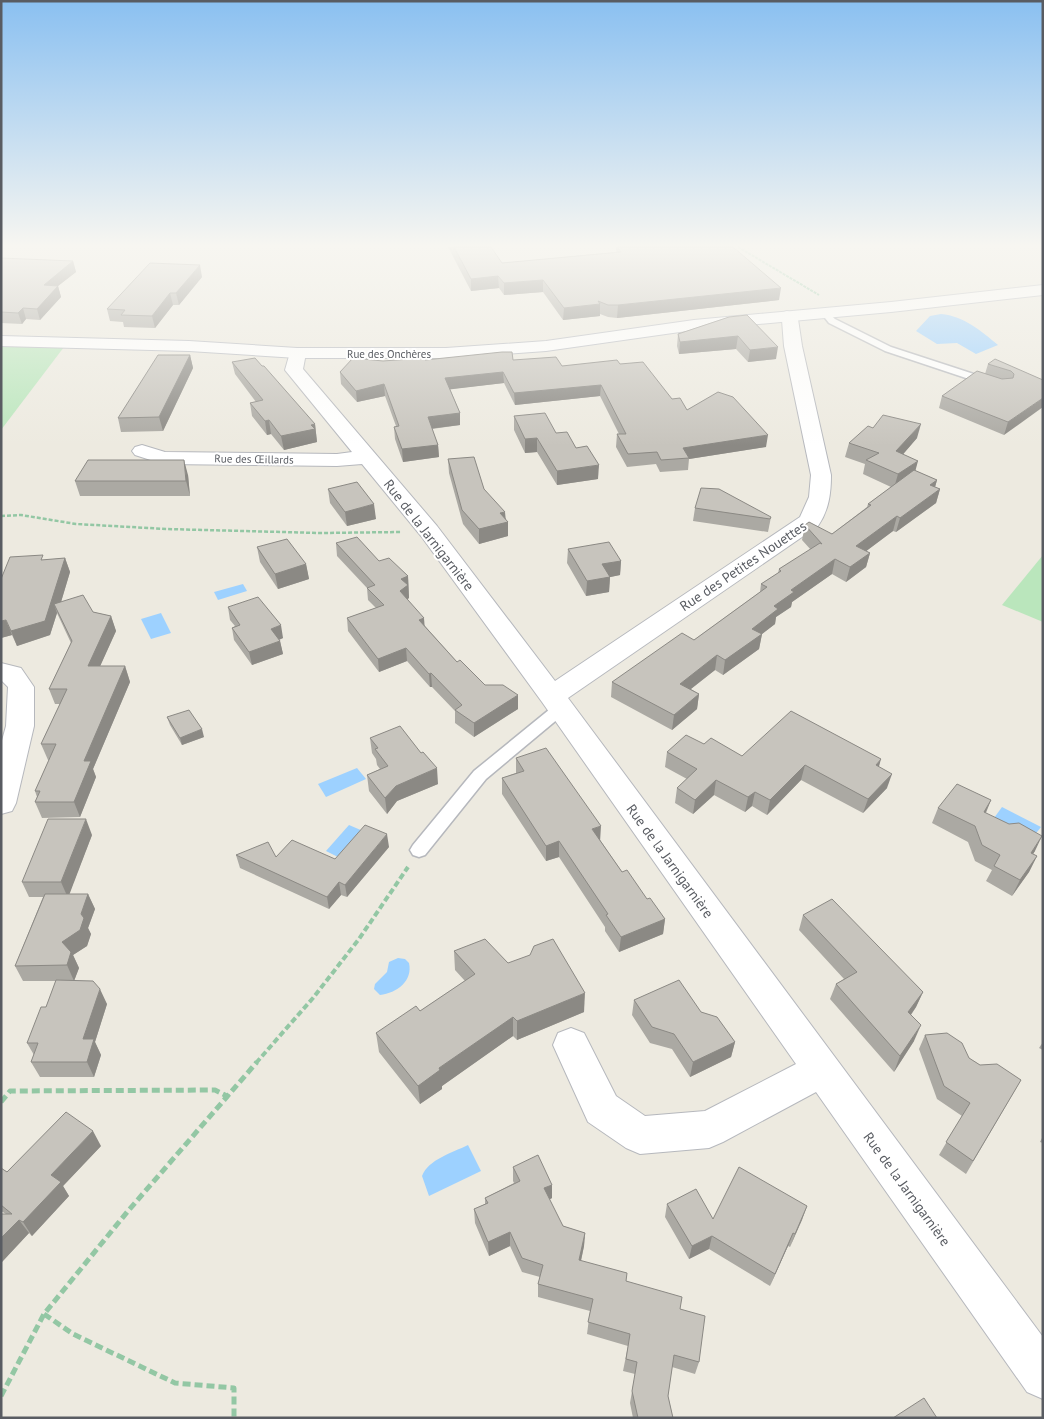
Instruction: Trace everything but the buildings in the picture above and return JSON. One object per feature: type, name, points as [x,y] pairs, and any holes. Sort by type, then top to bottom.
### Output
[{"type":"street","name":"Rue des Onchères","points":[[1,340],[189,346],[297,353],[417,354],[570,343],[694,325],[822,313]]},
{"type":"street","name":"Rue des Petites Nouettes","points":[[556,703],[810,521],[820,498],[821,475],[788,316]]},
{"type":"street","name":"Rue de la Jarnigarnière","points":[[297,353],[294,370],[429,531],[556,703],[1043,1376]]},
{"type":"street","name":"Rue des Œillards","points":[[142,451],[163,458],[337,460],[367,457]]},
{"type":"street","points":[[1,672],[12,674],[21,688],[20,726],[1,804]]},
{"type":"street","points":[[571,1045],[602,1109],[640,1136],[710,1129],[821,1070]]},
{"type":"lane","points":[[825,313],[832,321],[888,349],[995,385]]},
{"type":"lane","points":[[419,850],[480,775],[556,703]]},
{"type":"path","points":[[1,516],[21,515],[76,524],[166,529],[320,533],[429,531]]},
{"type":"path","points":[[1,1396],[44,1314],[128,1211],[313,998],[359,939],[419,850]]},
{"type":"path","points":[[1,1102],[10,1091],[215,1090],[228,1097]]},
{"type":"path","points":[[44,1314],[73,1334],[175,1383],[234,1388],[234,1418]]},
{"type":"green space","points":[[1,346],[64,347],[1,430]]},
{"type":"green space","points":[[1043,555],[1043,622],[1002,605]]},
{"type":"water","points":[[941,314],[965,321],[998,345],[976,354],[957,343],[937,344],[916,331],[930,316]]},
{"type":"water","points":[[243,584],[247,591],[218,600],[214,592]]},
{"type":"water","points":[[161,613],[171,633],[151,639],[141,619]]},
{"type":"water","points":[[357,768],[366,779],[326,797],[318,784]]},
{"type":"water","points":[[1002,807],[1041,827],[1033,837],[994,818]]},
{"type":"water","points":[[349,825],[363,831],[340,858],[326,851]]},
{"type":"water","points":[[398,958],[405,959],[409,963],[409,975],[398,989],[380,995],[374,989],[375,984],[387,972],[389,962]]},
{"type":"water","points":[[468,1145],[481,1171],[429,1196],[422,1176],[425,1170],[435,1161]]}]
